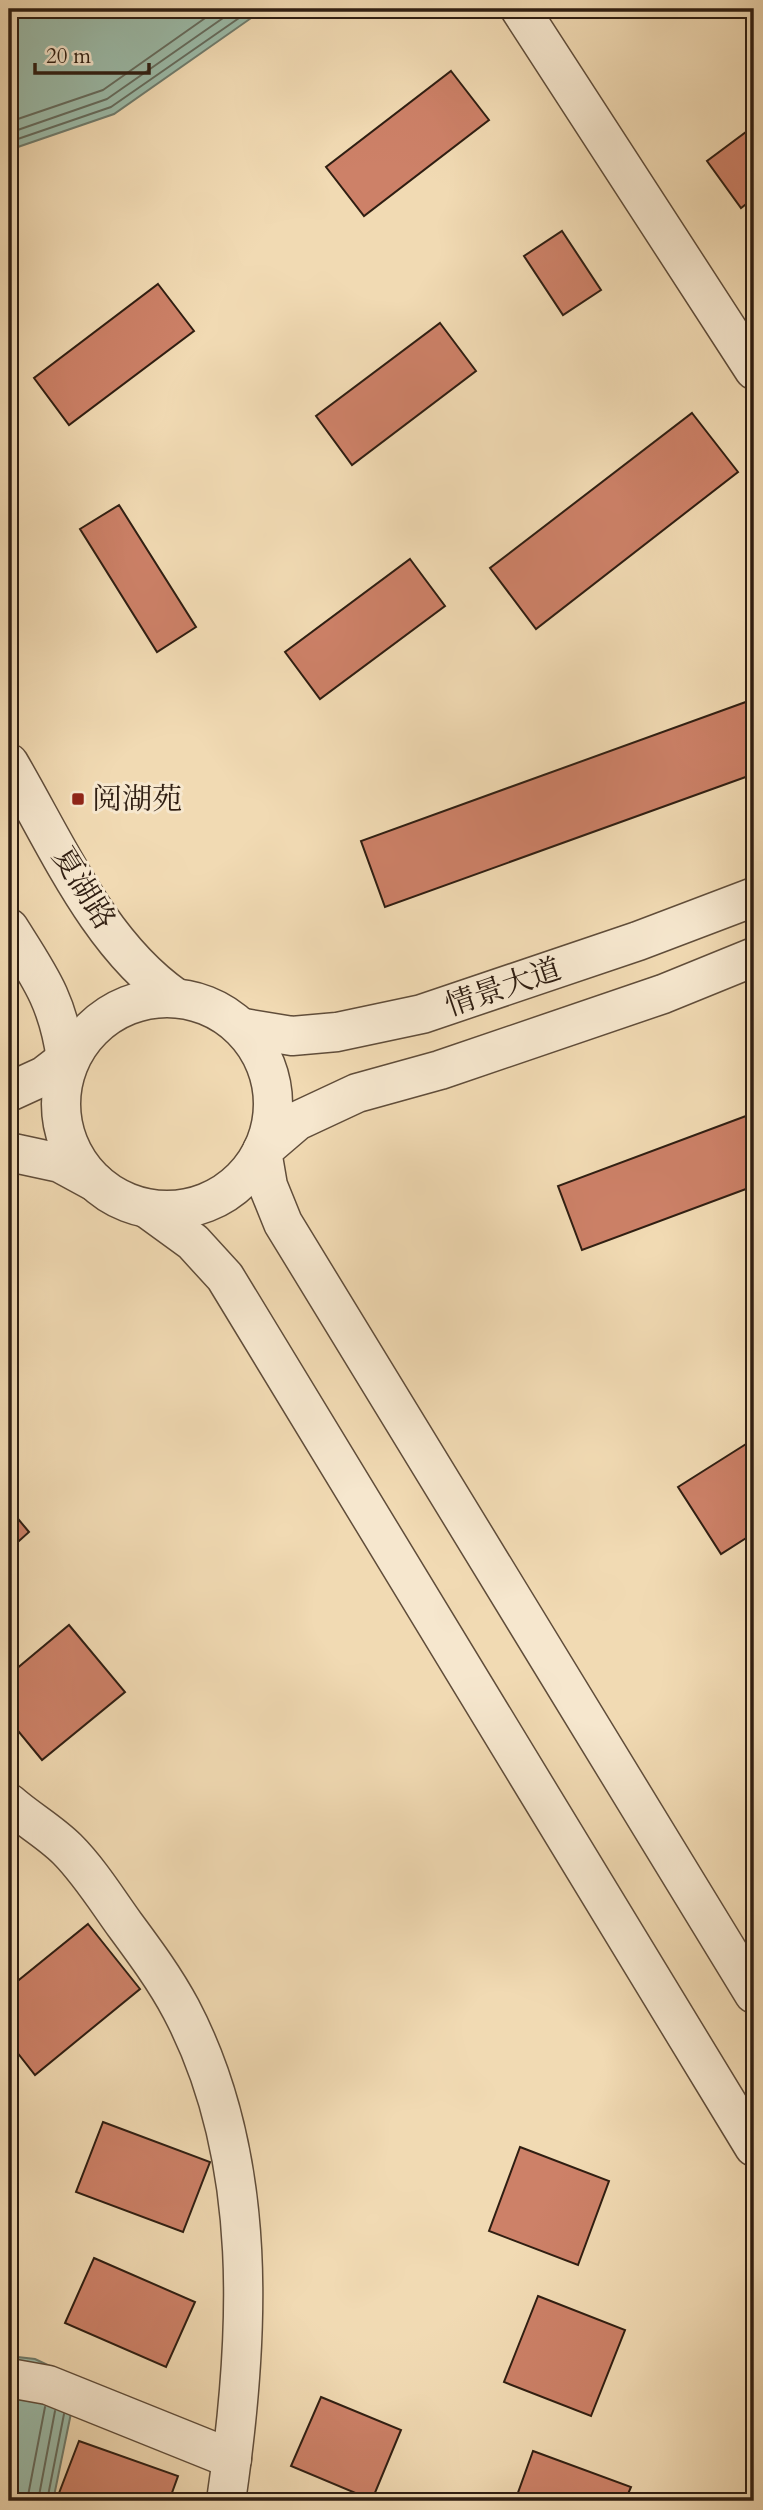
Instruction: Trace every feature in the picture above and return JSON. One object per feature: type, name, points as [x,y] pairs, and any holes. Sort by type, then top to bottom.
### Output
[{"type":"street","points":[[520,9],[754,370]]},
{"type":"street","name":"夏湖路","points":[[9,763],[104,922],[139,969],[176,998]]},
{"type":"street","name":"情景大道","points":[[244,1028],[292,1036],[337,1032],[422,1014],[638,941],[754,897]]},
{"type":"street","points":[[9,928],[52,999],[61,1023],[66,1059],[58,1100],[59,1120],[80,1160],[102,1186]]},
{"type":"street","name":"情景大道","points":[[262,1151],[297,1121],[357,1093],[466,1061],[663,994],[754,957]]},
{"type":"street","points":[[9,1092],[44,1076],[66,1059],[83,1037],[104,1018],[127,1007],[176,998],[222,1014],[244,1028],[257,1044],[271,1081],[273,1107],[262,1151],[249,1174],[222,1198],[183,1210],[149,1210]]},
{"type":"street","points":[[262,1151],[268,1186],[283,1223],[754,1994]]},
{"type":"street","points":[[9,1152],[60,1163],[149,1210],[193,1242],[225,1277],[754,2147]]},
{"type":"street","points":[[9,1803],[67,1850],[157,1969],[200,2048],[228,2143],[241,2218],[244,2314],[240,2389],[226,2501]]},
{"type":"street","points":[[9,2378],[30,2380],[84,2399],[232,2459]]},
{"type":"water","points":[[9,9],[264,9],[114,114],[9,150]]},
{"type":"water","points":[[9,2356],[35,2359],[78,2379],[53,2501],[9,2501]]},
{"type":"building","points":[[451,71],[489,120],[364,216],[326,167]]},
{"type":"building","points":[[754,126],[754,198],[741,208],[707,161]]},
{"type":"building","points":[[562,231],[601,290],[563,315],[524,256]]},
{"type":"building","points":[[158,284],[194,331],[69,425],[34,378]]},
{"type":"building","points":[[440,323],[476,371],[352,465],[316,416]]},
{"type":"building","points":[[692,413],[738,472],[536,629],[490,568]]},
{"type":"building","points":[[119,505],[196,627],[157,652],[80,529]]},
{"type":"building","points":[[410,559],[445,606],[320,699],[285,652]]},
{"type":"building","points":[[754,699],[754,774],[385,907],[361,841]]},
{"type":"building","points":[[754,1113],[754,1186],[582,1250],[558,1186]]},
{"type":"building","points":[[754,1439],[754,1533],[721,1554],[678,1487]]},
{"type":"building","points":[[9,1508],[29,1532],[9,1550]]},
{"type":"building","points":[[69,1625],[125,1692],[42,1760],[9,1720],[9,1675]]},
{"type":"building","points":[[9,1862],[17,1872],[9,1879]]},
{"type":"building","points":[[88,1924],[140,1989],[35,2075],[9,2042],[9,1988]]},
{"type":"building","points":[[103,2122],[210,2162],[183,2232],[76,2192]]},
{"type":"building","points":[[520,2147],[609,2181],[578,2265],[489,2231]]},
{"type":"building","points":[[94,2258],[195,2302],[166,2367],[65,2323]]},
{"type":"building","points":[[538,2296],[625,2330],[591,2416],[504,2382]]},
{"type":"building","points":[[321,2397],[401,2430],[372,2500],[291,2466]]},
{"type":"building","points":[[79,2441],[178,2476],[169,2501],[56,2501]]},
{"type":"building","points":[[533,2451],[631,2487],[625,2501],[515,2501]]},
{"type":"place","name":"阅湖苑","points":[[78,799]]}]
